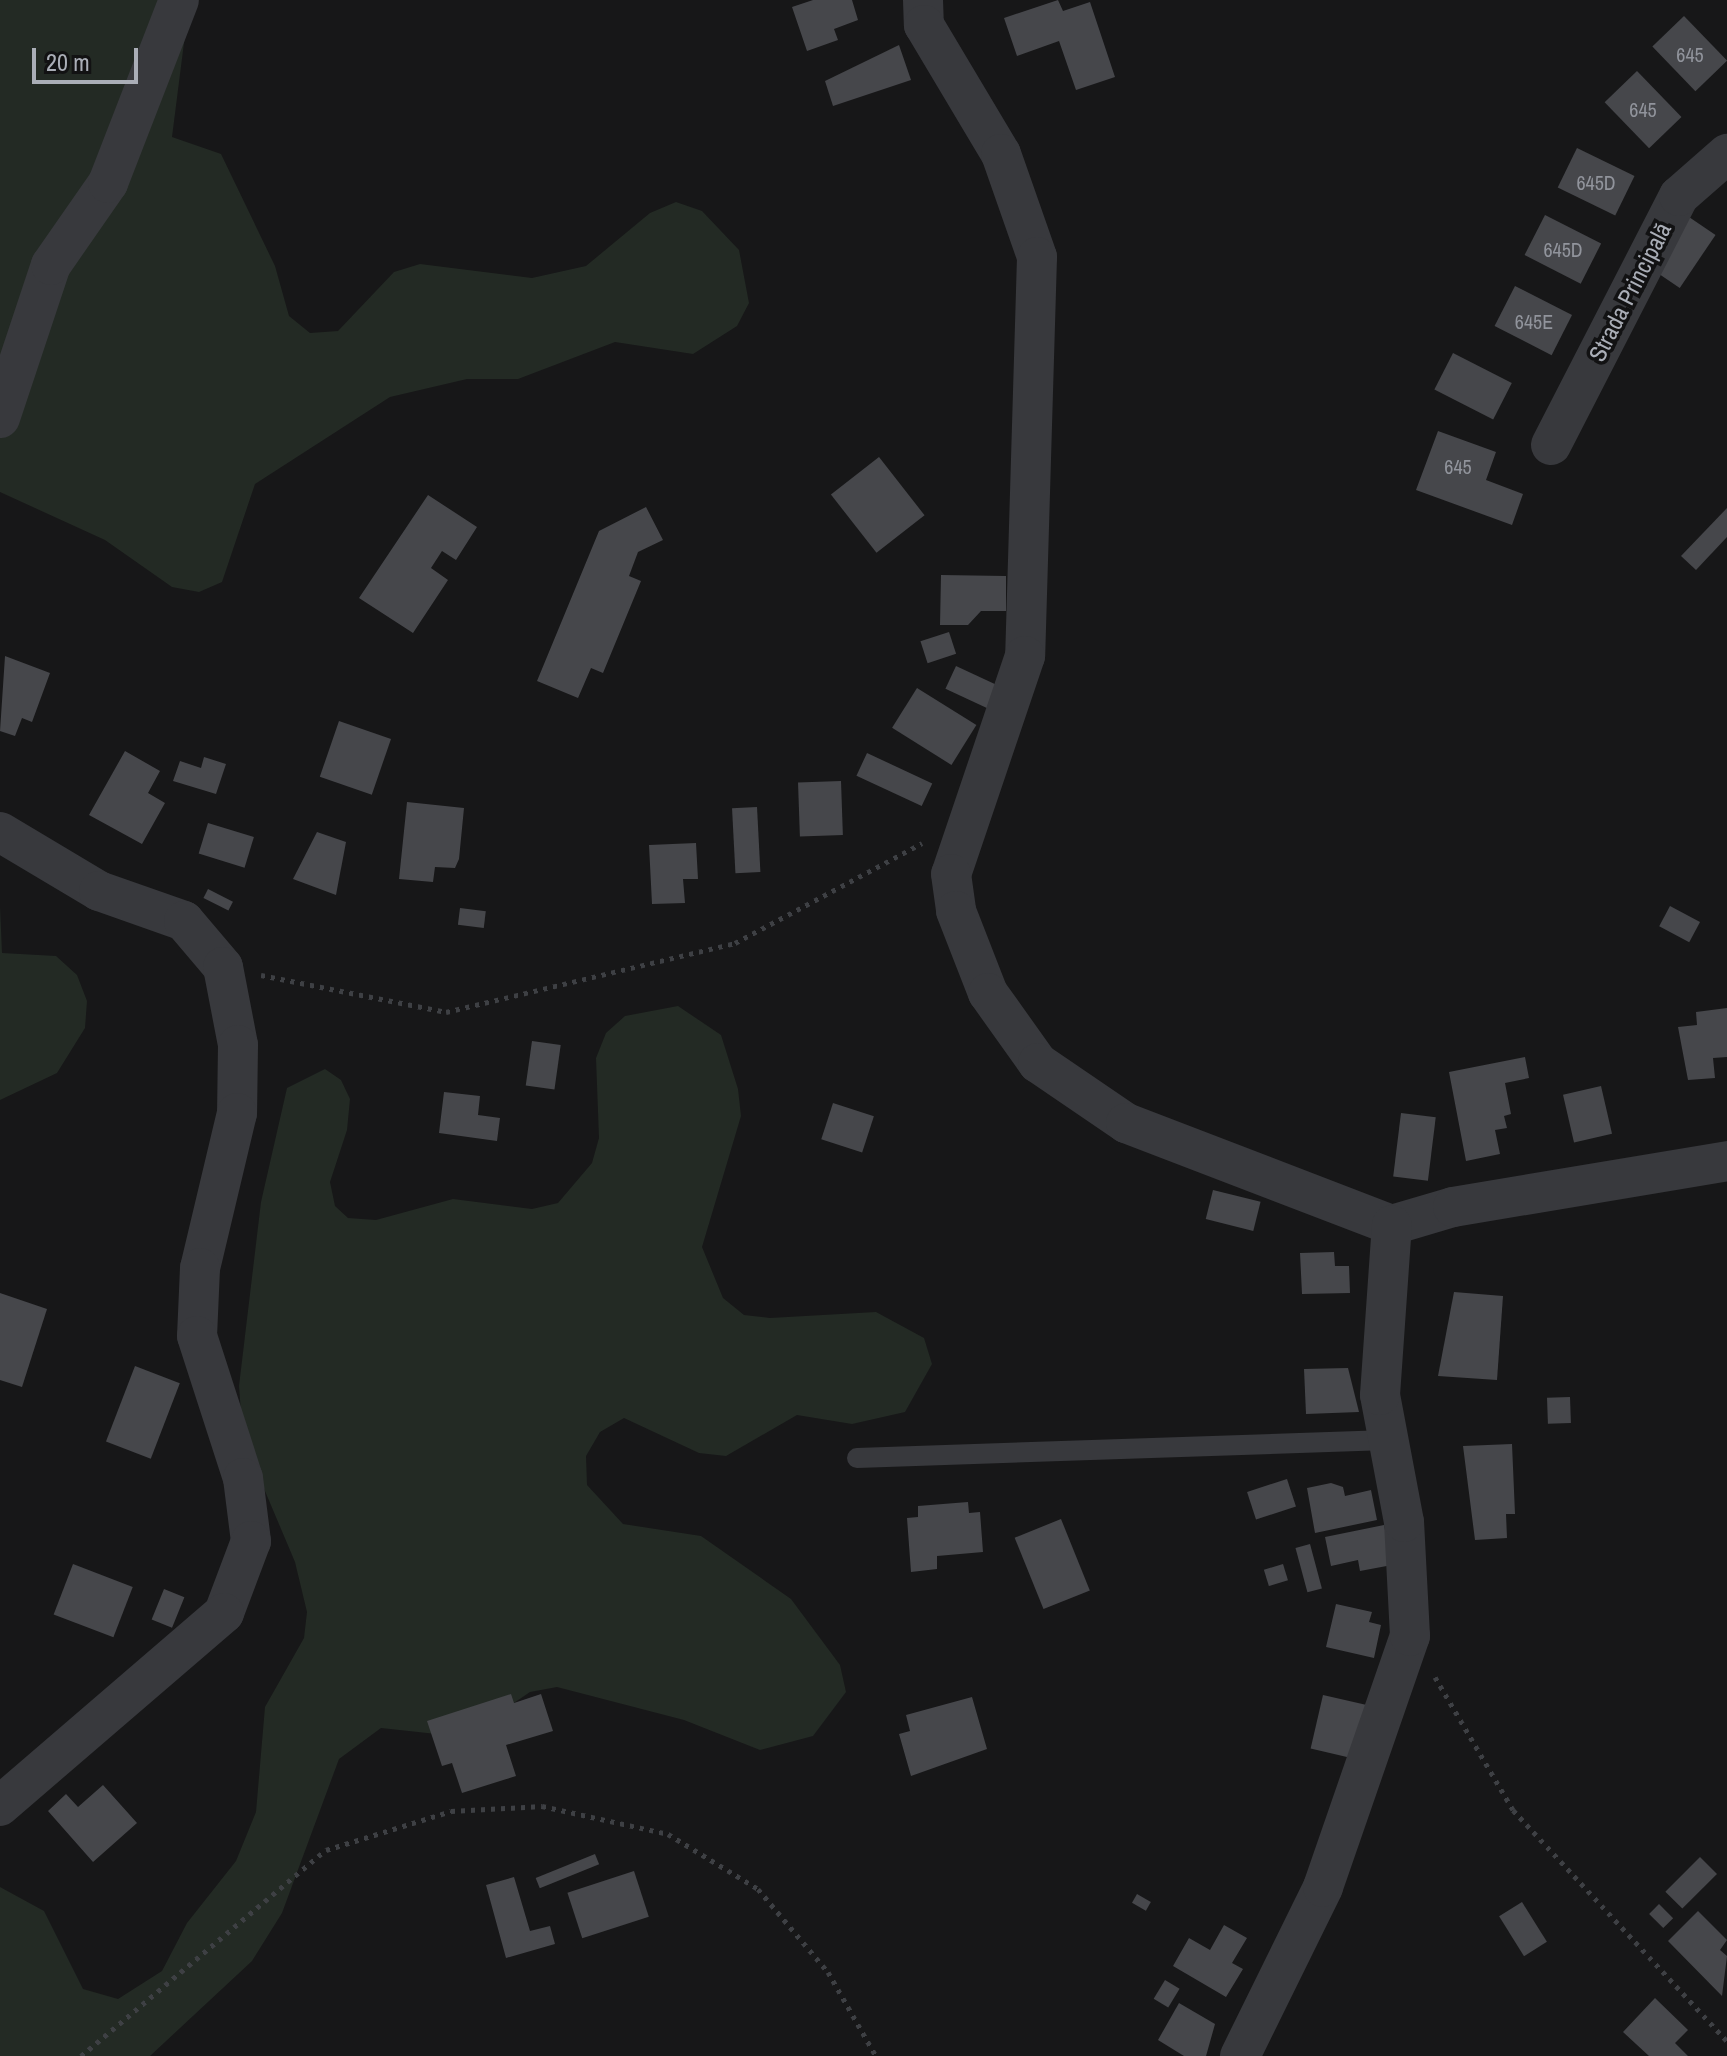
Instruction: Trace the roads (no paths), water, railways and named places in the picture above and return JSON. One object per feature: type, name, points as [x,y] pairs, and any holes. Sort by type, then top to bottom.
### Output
[{"type":"street","points":[[0,418],[51,265],[108,183],[179,0]]},
{"type":"street","points":[[923,0],[924,25],[1001,154],[1037,257],[1025,656],[951,874],[956,911],[988,993],[1038,1063],[1126,1123],[1392,1225],[1453,1207],[1727,1161]]},
{"type":"street","name":"Strada Principală","points":[[1551,445],[1679,196],[1727,154]]},
{"type":"street","points":[[0,832],[99,891],[184,921],[223,967],[238,1045],[237,1113],[200,1268],[197,1336],[243,1478],[251,1541],[224,1613],[0,1806]]},
{"type":"street","points":[[1240,2056],[1323,1887],[1410,1636],[1404,1522],[1380,1395],[1392,1225]]},
{"type":"lane","points":[[857,1458],[1388,1440]]}]
